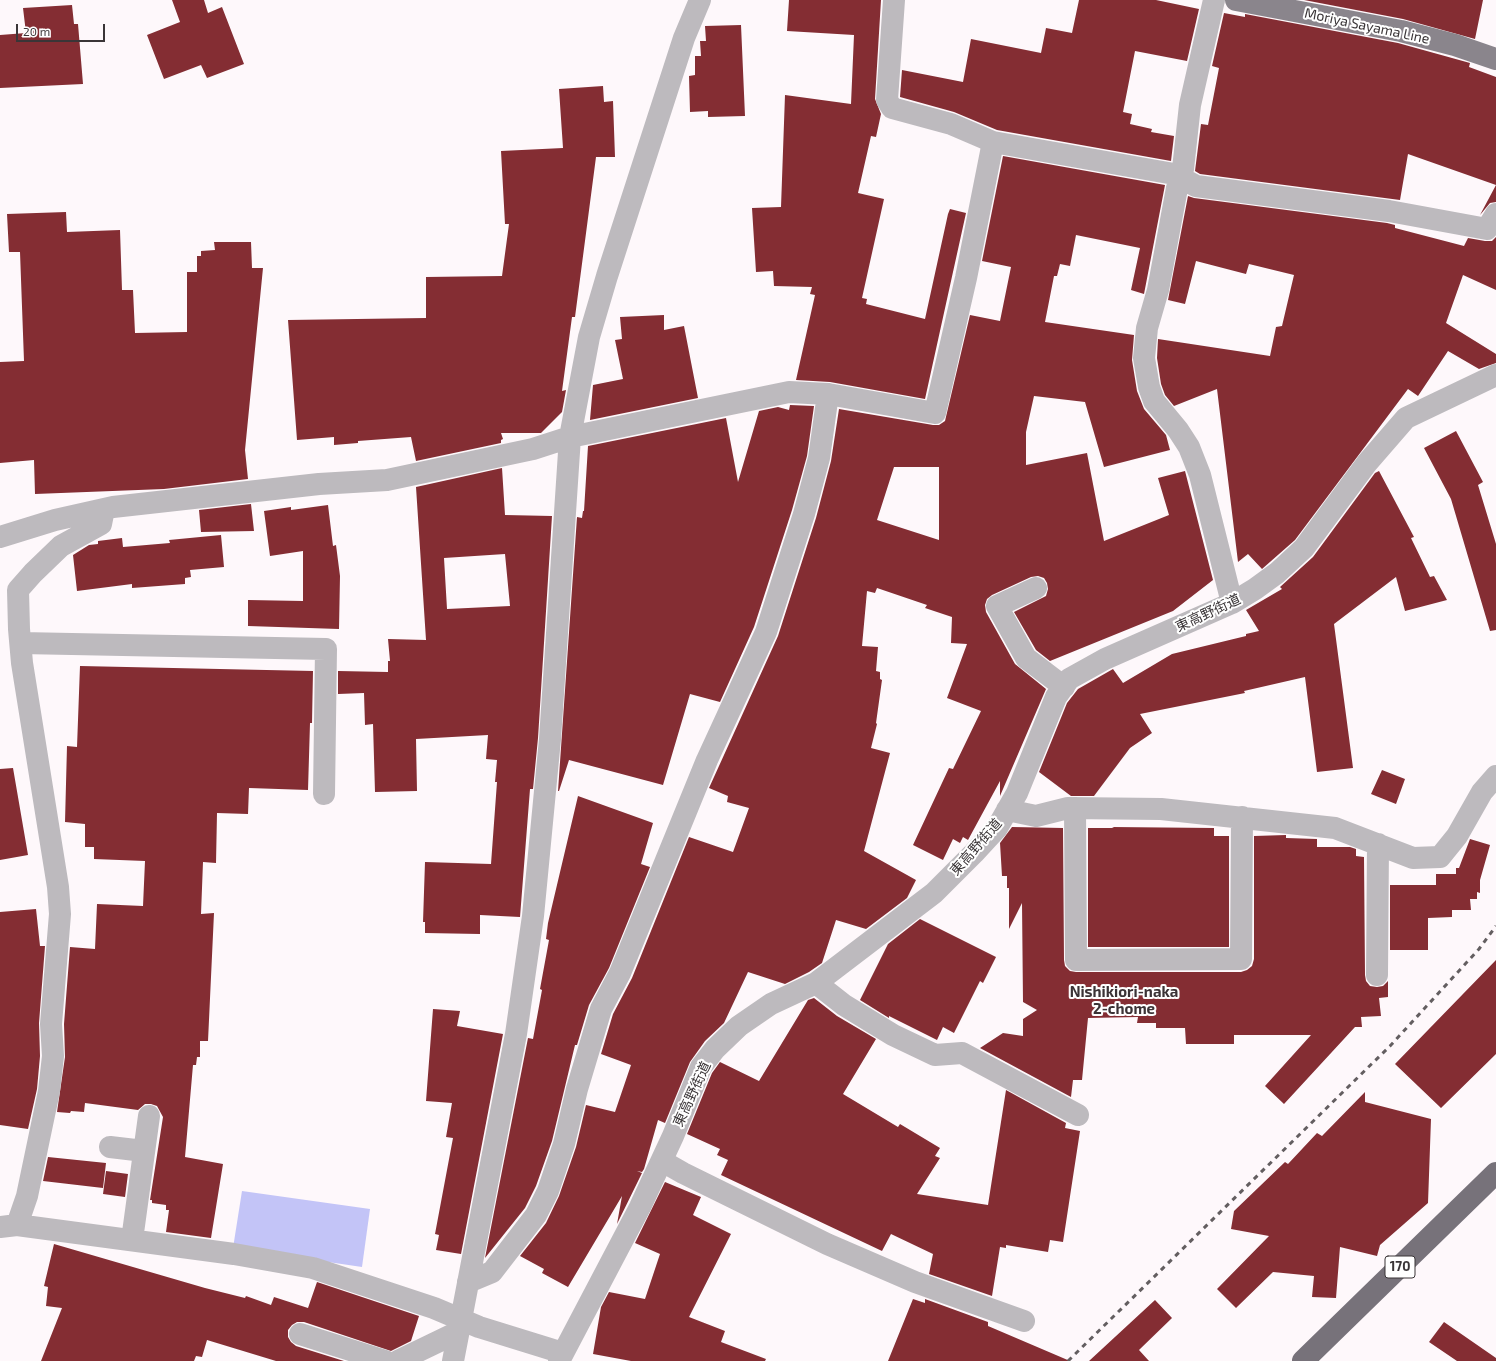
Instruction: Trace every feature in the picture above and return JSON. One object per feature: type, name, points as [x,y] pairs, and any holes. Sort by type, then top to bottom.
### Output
[{"type":"highway","name":"170","points":[[1303,1361],[1496,1173]]},
{"type":"main road","name":"Moriya Sayama Line","points":[[1236,0],[1401,31],[1496,59]]},
{"type":"street","points":[[453,1361],[516,1034],[533,916],[550,740],[570,437],[589,337],[606,276],[684,38],[700,0]]},
{"type":"street","points":[[894,0],[887,100],[892,108],[951,124],[993,142],[1174,174],[1196,186],[1389,211],[1488,229],[1496,214]]},
{"type":"street","points":[[1214,0],[1190,105],[1180,177],[1158,290],[1146,328],[1144,358],[1149,387],[1154,401],[1178,430],[1189,447],[1200,475],[1232,603]]},
{"type":"street","points":[[0,537],[55,520],[104,509],[319,484],[387,480],[533,449],[570,437],[789,392],[828,394],[935,413],[966,278],[993,142]]},
{"type":"street","name":"東高野街道","points":[[561,1357],[640,1207],[662,1161],[701,1067],[714,1049],[739,1026],[771,1004],[816,983],[934,893],[997,828],[1017,793],[1056,697],[1069,679],[1105,659],[1232,603],[1277,573],[1304,548],[1367,463],[1406,418],[1496,374]]},
{"type":"street","points":[[468,1282],[492,1272],[536,1215],[548,1191],[564,1144],[577,1089],[601,1009],[620,973],[707,760],[766,632],[804,514],[819,458],[828,394]]},
{"type":"street","points":[[104,509],[101,524],[61,546],[18,590],[20,643],[58,887],[60,914],[59,951],[51,1024],[53,1056],[49,1091],[27,1196],[9,1226],[132,1240],[234,1254],[313,1268],[434,1308],[460,1326],[479,1327],[561,1357]]},
{"type":"street","points":[[1036,588],[997,606],[1026,658],[1064,687]]},
{"type":"street","points":[[20,643],[326,649],[324,794]]},
{"type":"street","points":[[1007,810],[1036,816],[1068,808],[1162,809],[1335,828],[1413,858],[1440,857],[1457,836],[1482,792],[1496,776]]},
{"type":"street","points":[[1075,808],[1076,960],[1241,959],[1242,818]]},
{"type":"street","points":[[1378,844],[1378,974]]},
{"type":"street","points":[[816,983],[844,1005],[893,1035],[935,1055],[962,1053],[1078,1115]]},
{"type":"street","points":[[132,1240],[149,1116]]},
{"type":"street","points":[[110,1146],[144,1151]]},
{"type":"street","points":[[662,1161],[683,1173],[826,1244],[915,1282],[1024,1321]]},
{"type":"street","points":[[398,1361],[460,1326]]},
{"type":"street","points":[[300,1334],[385,1361]]},
{"type":"water","points":[[242,1191],[370,1209],[362,1267],[233,1248]]},
{"type":"building","points":[[172,0],[204,0],[208,13],[222,7],[244,64],[207,78],[201,65],[164,79],[147,35],[180,22]]},
{"type":"building","points":[[789,0],[881,0],[875,99],[881,114],[876,137],[871,136],[858,193],[884,199],[862,298],[867,299],[866,304],[925,319],[948,214],[950,209],[966,213],[925,399],[830,382],[796,380],[815,295],[810,294],[812,287],[774,286],[773,271],[756,272],[752,208],[781,207],[785,95],[851,104],[854,35],[787,31]]},
{"type":"building","points":[[1079,0],[1156,0],[1199,9],[1187,61],[1135,51],[1123,112],[1132,114],[1130,124],[1152,129],[1151,132],[1174,136],[1171,161],[997,130],[954,112],[900,97],[902,70],[963,82],[971,39],[1041,53],[1046,28],[1072,33]]},
{"type":"building","points":[[1304,0],[1483,0],[1475,39],[1403,19]]},
{"type":"building","points":[[72,5],[74,24],[78,24],[83,84],[0,88],[0,35],[26,33],[23,8]]},
{"type":"building","points":[[1224,13],[1245,17],[1245,14],[1398,43],[1470,63],[1469,67],[1496,77],[1496,185],[1408,154],[1400,200],[1200,174],[1195,171],[1201,124],[1208,125],[1219,68],[1212,66]]},
{"type":"building","points":[[741,25],[745,116],[708,117],[708,111],[690,112],[689,76],[695,75],[695,56],[701,56],[700,41],[706,41],[705,26]]},
{"type":"building","points":[[603,86],[604,102],[613,101],[615,157],[596,157],[575,317],[572,317],[562,391],[566,390],[562,412],[541,433],[501,433],[503,439],[501,440],[501,443],[416,461],[411,437],[358,441],[358,443],[334,445],[334,437],[297,440],[288,320],[426,318],[426,277],[502,276],[509,224],[505,224],[501,151],[563,148],[559,89]]},
{"type":"building","points":[[1003,156],[1165,185],[1144,294],[1131,290],[1140,248],[1076,235],[1070,266],[1060,264],[1057,276],[1054,276],[1045,322],[1134,335],[1132,360],[1137,391],[1144,409],[1166,435],[1170,450],[1104,467],[1085,402],[1034,396],[1026,432],[1026,465],[1087,453],[1104,541],[1169,515],[1158,478],[1185,471],[1213,580],[1173,611],[1050,661],[1036,650],[1014,612],[1046,596],[1048,589],[1044,578],[1038,576],[1031,577],[992,595],[987,599],[985,605],[986,612],[1015,664],[1046,689],[1000,796],[1000,781],[968,840],[963,837],[960,843],[953,839],[943,860],[913,845],[949,768],[953,769],[981,711],[947,698],[967,644],[951,643],[952,617],[925,608],[927,605],[877,588],[875,593],[867,591],[862,646],[878,647],[876,671],[880,672],[880,679],[882,680],[877,724],[871,748],[890,753],[864,851],[916,880],[907,898],[866,929],[836,920],[822,963],[809,972],[785,984],[748,972],[724,1023],[705,1041],[690,1062],[665,1123],[658,1120],[644,1169],[642,1172],[637,1171],[642,1173],[617,1224],[622,1196],[568,1287],[542,1273],[544,1269],[520,1256],[546,1223],[559,1196],[576,1147],[586,1105],[615,1112],[631,1065],[601,1054],[613,1014],[632,978],[689,837],[733,852],[749,808],[727,802],[728,796],[709,788],[778,636],[816,518],[831,461],[839,409],[933,425],[939,425],[945,421],[970,315],[1000,321],[1011,267],[982,261]],"holes":[[[894,467],[939,467],[939,540],[877,520]]]},
{"type":"building","points":[[1496,185],[1496,202],[1490,203],[1480,215]]},
{"type":"building","points":[[1188,196],[1387,223],[1395,225],[1395,228],[1464,246],[1468,238],[1492,241],[1496,237],[1496,290],[1463,275],[1446,323],[1496,354],[1496,363],[1479,369],[1448,351],[1418,396],[1408,389],[1295,540],[1262,569],[1248,554],[1238,562],[1217,389],[1174,406],[1165,395],[1161,384],[1157,358],[1158,339],[1270,356],[1276,327],[1282,326],[1294,275],[1249,264],[1246,274],[1196,261],[1185,304],[1168,300]]},
{"type":"building","points":[[66,212],[67,232],[120,230],[122,290],[133,290],[135,333],[187,332],[187,272],[197,272],[197,256],[201,256],[201,251],[215,250],[214,242],[251,242],[252,268],[263,268],[245,450],[248,479],[164,489],[35,494],[34,460],[0,463],[0,362],[24,361],[20,252],[9,252],[7,214]]},
{"type":"building","points":[[664,315],[664,330],[684,326],[698,398],[590,420],[593,385],[623,379],[615,340],[622,339],[620,317]]},
{"type":"building","points":[[790,405],[814,406],[807,456],[792,510],[754,627],[720,702],[690,694],[663,785],[569,760],[558,791],[577,517],[582,518],[584,511],[588,446],[726,418],[738,482],[759,411],[778,407],[789,410]]},
{"type":"building","points":[[1456,431],[1483,482],[1478,485],[1496,544],[1496,630],[1490,631],[1451,499],[1424,448]]},
{"type":"building","points":[[502,468],[505,515],[552,516],[538,738],[533,789],[530,789],[520,917],[480,915],[480,934],[425,933],[425,922],[423,922],[425,862],[491,864],[497,782],[495,782],[497,760],[486,759],[488,735],[416,739],[417,791],[375,792],[373,724],[365,725],[364,693],[338,694],[338,671],[388,672],[388,661],[390,661],[388,639],[426,640],[416,487]],"holes":[[[505,554],[510,606],[447,609],[444,558]]]},
{"type":"building","points":[[1379,471],[1414,537],[1411,538],[1430,577],[1434,576],[1447,600],[1405,611],[1396,577],[1334,624],[1353,768],[1317,772],[1305,677],[1244,691],[1245,693],[1140,714],[1152,733],[1130,748],[1094,796],[1071,796],[1039,772],[1067,703],[1078,689],[1113,669],[1123,683],[1172,654],[1246,636],[1246,634],[1259,631],[1246,610],[1282,589],[1280,587],[1313,557],[1375,473]]},
{"type":"building","points":[[251,504],[254,531],[201,532],[199,510]]},
{"type":"building","points":[[328,505],[333,546],[336,545],[340,576],[339,629],[248,626],[248,600],[303,601],[303,551],[270,556],[264,511],[291,507],[291,510]]},
{"type":"building","points":[[221,535],[224,567],[190,570],[191,577],[185,578],[185,584],[132,588],[132,584],[77,591],[73,555],[89,545],[98,544],[98,541],[122,538],[123,547],[170,543],[169,540]]},
{"type":"building","points":[[80,666],[313,671],[308,790],[249,788],[248,814],[217,813],[216,863],[203,862],[201,914],[214,913],[208,1041],[200,1041],[200,1057],[197,1057],[196,1065],[193,1065],[185,1157],[223,1164],[211,1238],[166,1232],[169,1210],[166,1210],[166,1205],[152,1203],[152,1200],[150,1200],[163,1117],[157,1106],[145,1104],[138,1110],[85,1103],[84,1112],[57,1112],[65,1057],[64,1024],[70,947],[95,949],[97,904],[143,906],[145,861],[94,859],[94,847],[85,847],[85,824],[65,822],[67,746],[77,747]]},
{"type":"building","points":[[13,768],[28,855],[0,860],[0,769]]},
{"type":"building","points":[[1382,770],[1405,779],[1396,804],[1371,794]]},
{"type":"building","points":[[578,796],[653,823],[641,864],[650,867],[609,968],[589,1005],[577,1045],[575,1045],[552,1141],[536,1186],[525,1208],[485,1258],[528,1038],[533,1039],[549,940],[546,939],[548,923]]},
{"type":"building","points":[[1012,827],[1063,828],[1064,960],[1065,966],[1070,971],[1076,972],[1241,972],[1247,970],[1252,966],[1254,959],[1254,836],[1286,835],[1286,838],[1317,839],[1317,847],[1350,847],[1356,849],[1356,856],[1364,857],[1366,981],[1370,986],[1377,987],[1383,986],[1388,981],[1388,997],[1379,998],[1381,1016],[1361,1017],[1362,1027],[1355,1027],[1284,1104],[1265,1086],[1311,1035],[1234,1035],[1234,1044],[1186,1044],[1185,1028],[1156,1028],[1156,1023],[1137,1023],[1138,1017],[1088,1018],[1082,1080],[1073,1080],[1071,1097],[980,1048],[1003,1033],[1023,1036],[1023,1019],[1037,1010],[1023,1002],[1022,903],[1009,929],[1009,888],[1007,888],[1007,876],[1002,876],[1000,843]]},
{"type":"building","points":[[1112,827],[1214,828],[1214,836],[1229,836],[1229,947],[1088,947],[1088,828],[1114,828]]},
{"type":"building","points":[[1470,839],[1490,845],[1480,880],[1480,893],[1477,892],[1477,899],[1470,899],[1471,910],[1452,910],[1452,917],[1428,918],[1428,950],[1390,950],[1390,885],[1436,885],[1436,874],[1456,874],[1456,868],[1459,868]]},
{"type":"building","points":[[36,909],[40,946],[45,946],[39,1023],[40,1056],[37,1089],[28,1129],[0,1125],[0,912]]},
{"type":"building","points":[[920,919],[996,957],[983,983],[980,981],[954,1033],[943,1027],[937,1040],[889,1016],[889,1018],[860,1000],[888,944]]},
{"type":"building","points":[[1496,960],[1496,1054],[1441,1108],[1395,1064]]},
{"type":"building","points":[[814,998],[837,1016],[876,1039],[843,1094],[898,1127],[900,1124],[940,1148],[935,1156],[940,1158],[917,1194],[988,1205],[1006,1090],[1066,1123],[1065,1128],[1080,1131],[1063,1242],[1050,1240],[1048,1252],[1006,1245],[1006,1248],[1000,1247],[992,1296],[929,1274],[933,1254],[891,1234],[882,1251],[721,1175],[728,1160],[717,1155],[720,1149],[687,1134],[712,1073],[720,1062],[759,1081],[808,1000]]},
{"type":"building","points":[[433,1009],[460,1011],[457,1026],[503,1034],[461,1254],[436,1250],[439,1235],[435,1234],[453,1138],[446,1137],[452,1103],[426,1101]]},
{"type":"building","points":[[1365,1092],[1365,1102],[1431,1119],[1428,1203],[1380,1245],[1377,1256],[1340,1247],[1336,1298],[1312,1297],[1314,1276],[1273,1272],[1236,1308],[1217,1289],[1269,1236],[1231,1229],[1234,1211],[1285,1162],[1288,1164],[1317,1133],[1322,1136]]},
{"type":"building","points":[[48,1157],[106,1163],[103,1188],[43,1181]]},
{"type":"building","points":[[106,1171],[128,1174],[125,1197],[103,1194]]},
{"type":"building","points":[[665,1182],[701,1197],[693,1215],[731,1234],[689,1317],[725,1331],[721,1342],[766,1359],[765,1361],[631,1361],[593,1354],[601,1307],[609,1292],[645,1299],[660,1254],[635,1243]]},
{"type":"building","points":[[54,1244],[205,1288],[245,1298],[246,1296],[271,1305],[274,1297],[308,1308],[317,1282],[419,1316],[411,1341],[391,1351],[304,1322],[297,1322],[288,1330],[288,1337],[296,1346],[344,1361],[276,1361],[207,1340],[202,1357],[196,1356],[194,1361],[41,1361],[62,1308],[46,1306],[48,1287],[44,1286]]},
{"type":"building","points":[[913,1299],[925,1303],[925,1299],[988,1322],[988,1326],[1070,1361],[888,1361]]},
{"type":"building","points":[[1155,1300],[1172,1318],[1139,1350],[1149,1361],[1089,1361]]},
{"type":"building","points":[[1444,1322],[1496,1358],[1496,1361],[1457,1361],[1429,1342]]},
{"type":"railway","points":[[1068,1361],[1390,1046],[1479,949],[1496,926]]},
{"type":"district","name":"Nishikiori-naka 2-chome","points":[[1124,1000]]}]
